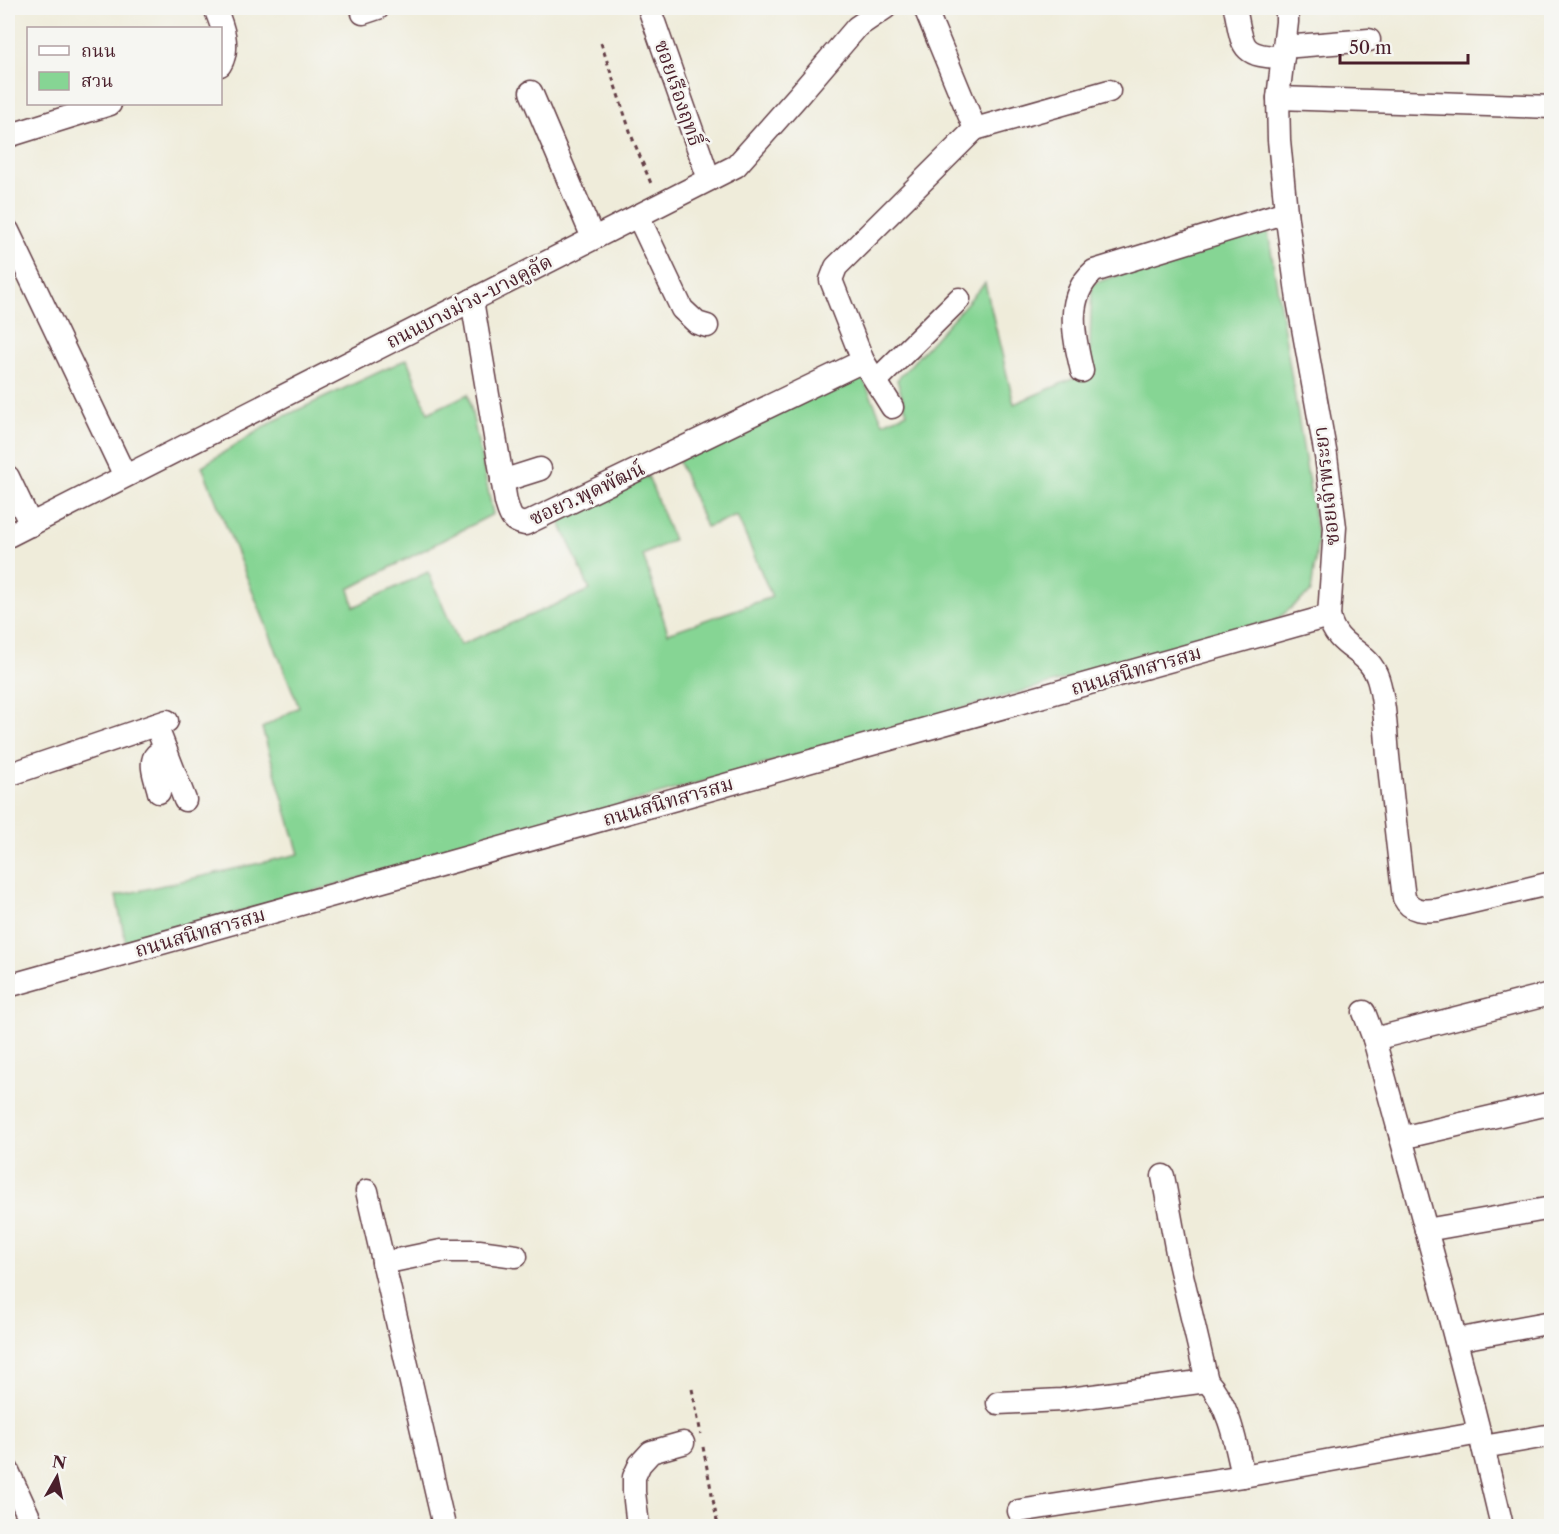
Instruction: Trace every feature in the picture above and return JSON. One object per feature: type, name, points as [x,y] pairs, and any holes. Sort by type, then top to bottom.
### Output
[{"type":"street","points":[[214,8],[220,27]]},
{"type":"street","name":"ซอยเรืองฤทธิ์","points":[[649,8],[709,179]]},
{"type":"street","name":"ถนนบางม่วง-บางคูลัด","points":[[8,537],[736,166],[857,27],[885,8]]},
{"type":"street","points":[[925,8],[975,129]]},
{"type":"street","points":[[1235,8],[1241,36],[1246,47],[1254,54],[1268,57],[1283,52],[1369,40]]},
{"type":"street","name":"ซอยเจ้าพระยา","points":[[1287,8],[1278,98],[1279,140],[1298,300],[1324,445],[1335,527],[1329,616]]},
{"type":"street","points":[[222,33],[226,45],[225,57],[222,62]]},
{"type":"street","points":[[892,407],[863,361],[831,280],[836,267],[975,129],[1109,91]]},
{"type":"street","points":[[531,92],[593,238]]},
{"type":"street","points":[[1278,98],[1551,107]]},
{"type":"street","points":[[8,136],[107,105]]},
{"type":"street","points":[[523,126],[545,127]]},
{"type":"street","points":[[1082,371],[1074,337],[1073,313],[1078,292],[1085,278],[1094,271],[1286,212]]},
{"type":"street","points":[[638,216],[682,309],[697,322],[707,326]]},
{"type":"street","points":[[8,231],[125,476]]},
{"type":"street","points":[[876,381],[959,299]]},
{"type":"street","name":"ซอยว.พุดพัฒน์","points":[[471,300],[506,502],[510,516],[516,522],[525,524],[863,361]]},
{"type":"street","points":[[502,481],[540,469]]},
{"type":"street","points":[[8,477],[31,525]]},
{"type":"street","points":[[1329,616],[1331,627],[1339,638],[1372,664],[1378,680],[1404,898],[1407,905],[1423,911],[1438,910],[1551,883]]},
{"type":"street","name":"ถนนสนิทสารสม","points":[[8,987],[1329,616]]},
{"type":"street","points":[[8,776],[161,723],[165,749],[185,800]]},
{"type":"street","points":[[159,792],[153,761],[156,755],[165,749]]},
{"type":"street","points":[[1374,1039],[1550,994]]},
{"type":"street","points":[[1364,1012],[1374,1039],[1456,1340],[1502,1527]]},
{"type":"street","points":[[1401,1138],[1551,1103]]},
{"type":"street","points":[[1163,1176],[1178,1258],[1207,1381],[1214,1388],[1227,1415],[1243,1476]]},
{"type":"street","points":[[366,1191],[444,1527]]},
{"type":"street","points":[[1426,1230],[1551,1208]]},
{"type":"street","points":[[383,1263],[441,1251],[479,1251],[516,1256]]},
{"type":"street","points":[[1456,1340],[1551,1322]]},
{"type":"street","points":[[998,1403],[1062,1400],[1207,1381]]},
{"type":"street","points":[[1019,1511],[1482,1440],[1551,1435]]},
{"type":"street","points":[[638,1527],[634,1477],[640,1464],[651,1452],[696,1441]]},
{"type":"street","points":[[8,1471],[33,1527]]},
{"type":"path","points":[[601,44],[632,137],[660,204]]},
{"type":"path","points":[[692,1389],[696,1441],[718,1527]]},
{"type":"green space","points":[[1267,225],[1318,539],[1311,592],[1276,620],[126,944],[116,896],[299,854],[262,728],[299,707],[202,466],[272,422],[407,359],[428,413],[468,394],[493,514],[349,589],[354,607],[428,572],[460,645],[590,590],[558,518],[648,476],[673,540],[643,555],[668,633],[772,597],[737,516],[706,527],[678,460],[861,374],[883,423],[907,413],[897,380],[985,283],[1014,404],[1089,372],[1092,284]]}]
